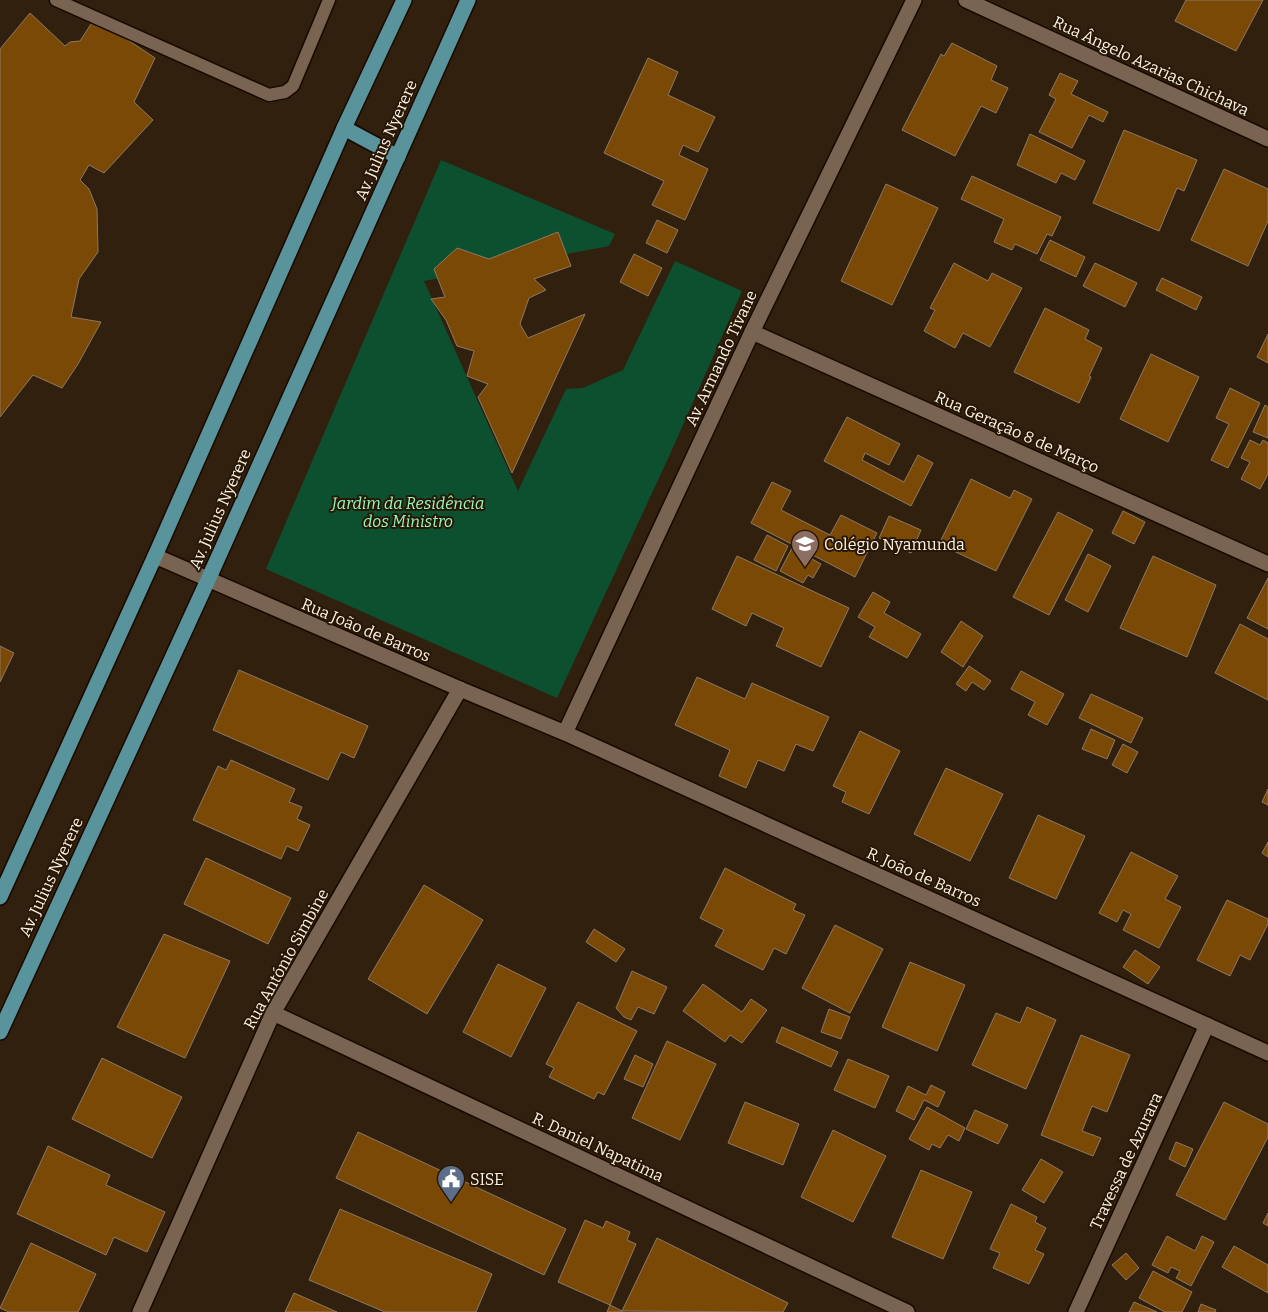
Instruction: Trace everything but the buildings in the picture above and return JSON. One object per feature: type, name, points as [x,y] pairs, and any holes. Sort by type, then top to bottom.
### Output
[{"type":"main road","points":[[0,897],[155,556],[344,128],[404,0]]},
{"type":"main road","name":"Av. Julius Nyerere","points":[[0,1032],[7,999],[208,580],[468,0]]},
{"type":"main road","points":[[344,128],[398,157]]},
{"type":"street","name":"Av. Armando Tivane","points":[[565,733],[752,332],[914,0]]},
{"type":"street","name":"Rua Ângelo Azarias Chichava","points":[[966,0],[1268,139]]},
{"type":"street","name":"Rua Geração 8 de Março","points":[[752,332],[1268,564]]},
{"type":"street","name":"Rua João de Barros","points":[[155,556],[565,733]]},
{"type":"street","name":"Rua António Simbine","points":[[140,1312],[273,1013],[460,689]]},
{"type":"street","name":"R. João de Barros","points":[[565,733],[1268,1053]]},
{"type":"street","name":"R. Daniel Napatima","points":[[273,1013],[907,1312]]},
{"type":"street","name":"Travessa de Azurara","points":[[1076,1312],[1207,1025]]},
{"type":"lane","points":[[56,0],[269,95],[285,92],[294,86],[329,0]]},
{"type":"green space","name":"Jardim da Residência dos Ministro","points":[[441,160],[615,234],[609,246],[424,281],[518,491],[566,389],[583,388],[623,370],[675,261],[742,291],[671,452],[557,698],[266,569]]},
{"type":"place","name":"Colégio Nyamunda","points":[[805,568]]},
{"type":"place","name":"SISE","points":[[451,1203]]}]
